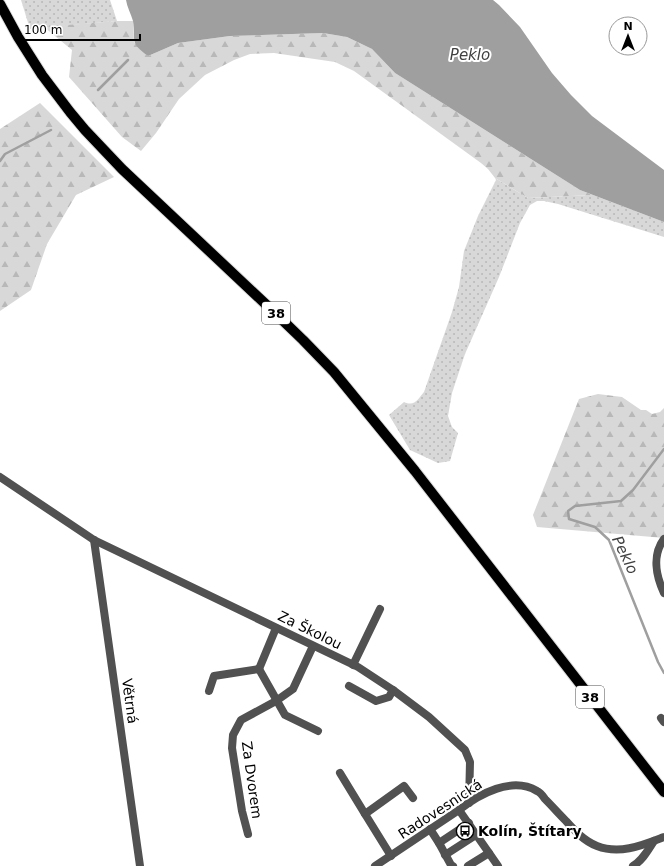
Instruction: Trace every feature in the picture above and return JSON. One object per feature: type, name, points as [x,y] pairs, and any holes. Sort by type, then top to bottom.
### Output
[{"type":"main road","name":"38","points":[[0,4],[18,37],[42,75],[80,124],[122,169],[304,340],[334,372],[415,471],[664,792]]},
{"type":"street","name":"Za Školou","points":[[0,477],[94,540],[353,665],[393,690],[430,717],[465,750],[470,762],[469,802]]},
{"type":"street","points":[[664,539],[657,552],[656,562],[658,577],[664,593]]},
{"type":"street","name":"Větrná","points":[[94,540],[140,866]]},
{"type":"street","points":[[353,665],[380,609]]},
{"type":"street","points":[[259,669],[276,628]]},
{"type":"street","name":"Za Dvorem","points":[[248,834],[242,811],[232,748],[233,735],[241,720],[276,701],[293,689],[313,646]]},
{"type":"street","points":[[209,691],[214,676],[259,669]]},
{"type":"street","points":[[259,669],[284,715],[318,731]]},
{"type":"street","points":[[350,686],[376,701],[389,697],[393,690]]},
{"type":"street","points":[[340,774],[391,856]]},
{"type":"street","name":"Radovesnická","points":[[375,866],[469,802],[494,789],[509,785],[524,785],[538,791],[578,834],[587,841],[598,846],[620,850],[643,845],[664,837]]},
{"type":"street","points":[[365,814],[404,786],[413,798]]},
{"type":"street","points":[[459,810],[497,866]]},
{"type":"street","points":[[439,843],[469,823]]},
{"type":"street","points":[[430,829],[451,866]]},
{"type":"street","points":[[445,856],[476,835]]},
{"type":"street","points":[[633,866],[646,854],[654,841]]},
{"type":"street","points":[[469,866],[489,853]]},
{"type":"green space","points":[[21,0],[110,0],[117,21],[30,29]]},
{"type":"green space","points":[[133,21],[134,42],[148,56],[178,43],[230,36],[323,33],[347,37],[372,49],[395,73],[580,190],[593,195],[528,198],[495,178],[481,163],[354,71],[335,62],[274,53],[250,54],[234,60],[205,75],[179,99],[156,133],[141,151],[122,137],[69,77],[72,50],[44,27]]},
{"type":"green space","points":[[40,103],[114,177],[76,195],[47,244],[31,290],[0,311],[0,129]]},
{"type":"green space","points":[[495,178],[528,198],[593,195],[664,222],[664,237],[558,204],[537,201],[530,205],[520,223],[499,277],[465,354],[452,393],[448,416],[452,427],[458,433],[450,461],[438,463],[410,450],[389,415],[404,402],[411,404],[416,402],[424,392],[452,312],[459,287],[464,251],[478,216],[496,180]]},
{"type":"green space","points":[[598,394],[622,397],[641,410],[646,410],[652,414],[660,412],[664,408],[664,538],[537,527],[533,515],[579,399]]},
{"type":"water","name":"Peklo","points":[[126,0],[493,0],[520,27],[552,73],[592,116],[664,170],[664,222],[580,190],[395,73],[372,49],[347,37],[323,33],[230,36],[178,43],[148,56],[138,48],[134,41],[133,21]]},
{"type":"waterway","points":[[98,90],[128,60]]},
{"type":"waterway","points":[[0,161],[5,154],[51,130]]},
{"type":"waterway","name":"Peklo","points":[[664,449],[633,490],[621,501],[575,506],[568,511],[569,519],[595,527],[609,540],[658,662],[664,673]]},
{"type":"place","name":"Kolín, Štítary","points":[[465,831]]}]
